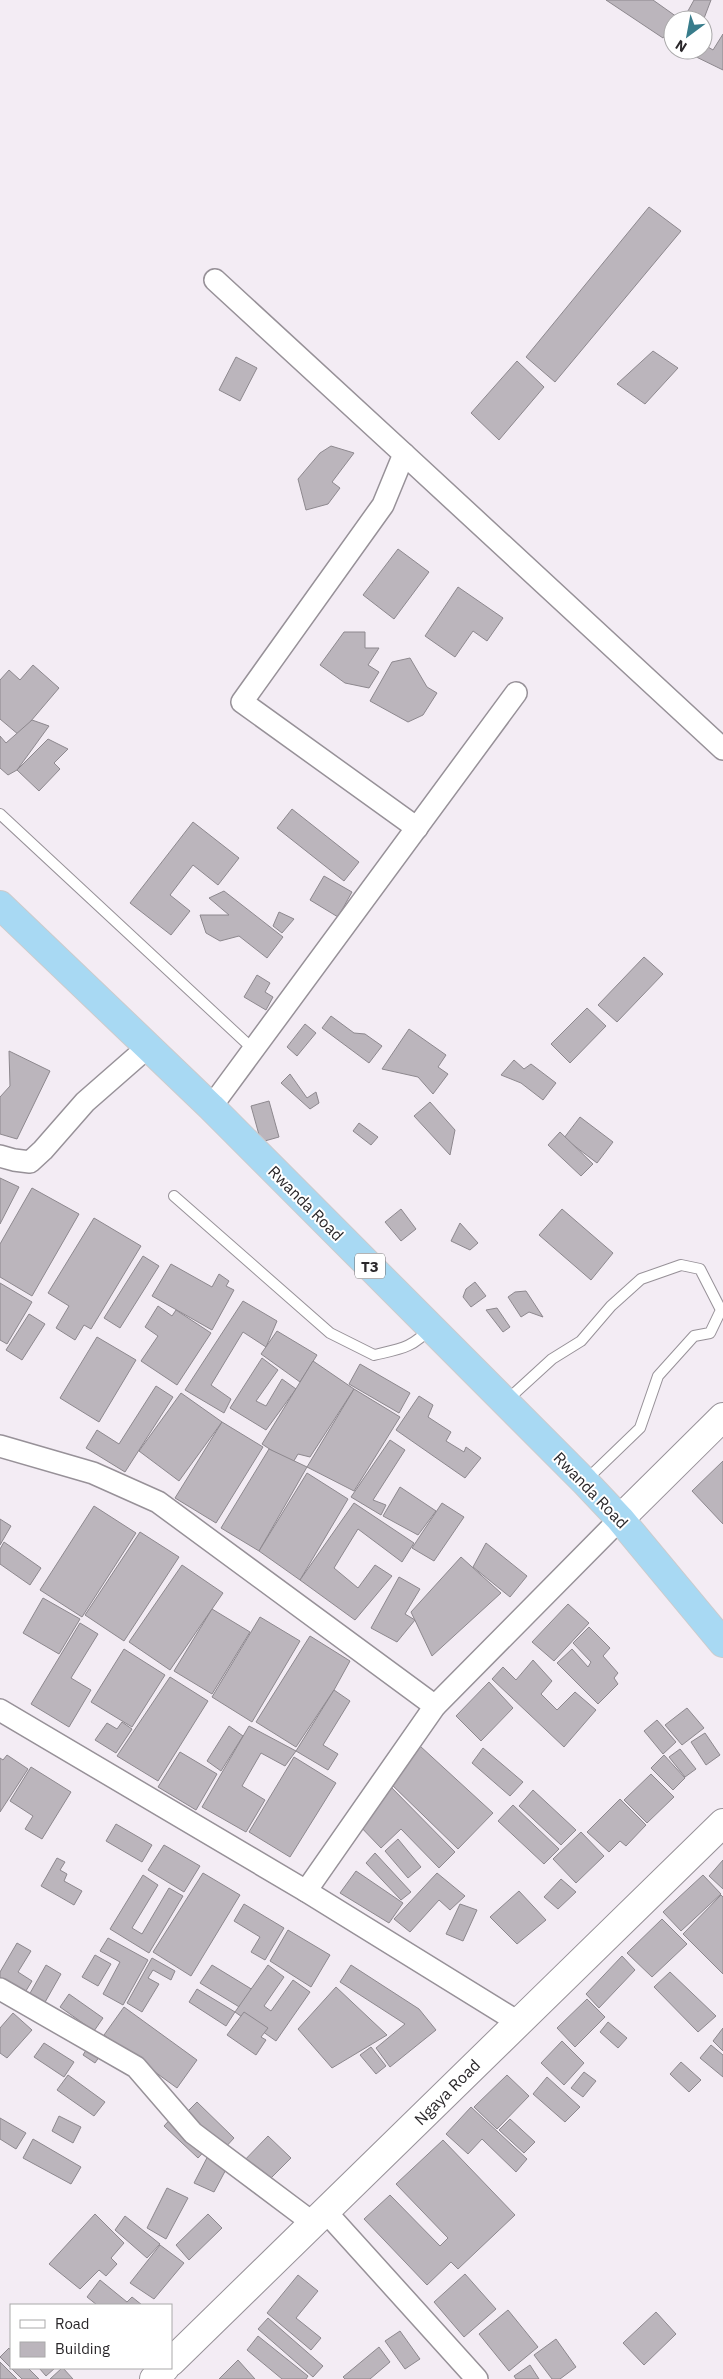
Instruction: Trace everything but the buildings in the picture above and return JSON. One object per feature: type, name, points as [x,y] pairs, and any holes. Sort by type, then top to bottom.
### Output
[{"type":"highway","name":"Rwanda Road","points":[[0,905],[149,1046],[585,1482],[620,1519],[723,1643]]},
{"type":"street","points":[[215,280],[723,749]]},
{"type":"street","points":[[404,454],[383,505],[242,702],[417,828]]},
{"type":"street","points":[[211,1108],[516,693]]},
{"type":"street","points":[[0,1156],[30,1162],[85,1102],[149,1046]]},
{"type":"street","points":[[306,1891],[435,1706],[723,1417]]},
{"type":"street","points":[[0,1446],[93,1473],[158,1502],[435,1706]]},
{"type":"street","points":[[0,1710],[306,1891],[518,2022]]},
{"type":"street","name":"Ngaya Road","points":[[172,2361],[723,1823]]},
{"type":"street","points":[[0,1989],[136,2067],[193,2133],[320,2217],[478,2379]]},
{"type":"street","points":[[154,2379],[165,2369]]},
{"type":"lane","points":[[0,814],[254,1050]]},
{"type":"lane","points":[[174,1196],[330,1333],[374,1355],[410,1346],[418,1341],[431,1327]]},
{"type":"lane","points":[[506,1402],[552,1359],[581,1341],[611,1306],[641,1279],[681,1265],[700,1270],[721,1310],[710,1333],[694,1336],[658,1376],[640,1428],[585,1482]]}]
